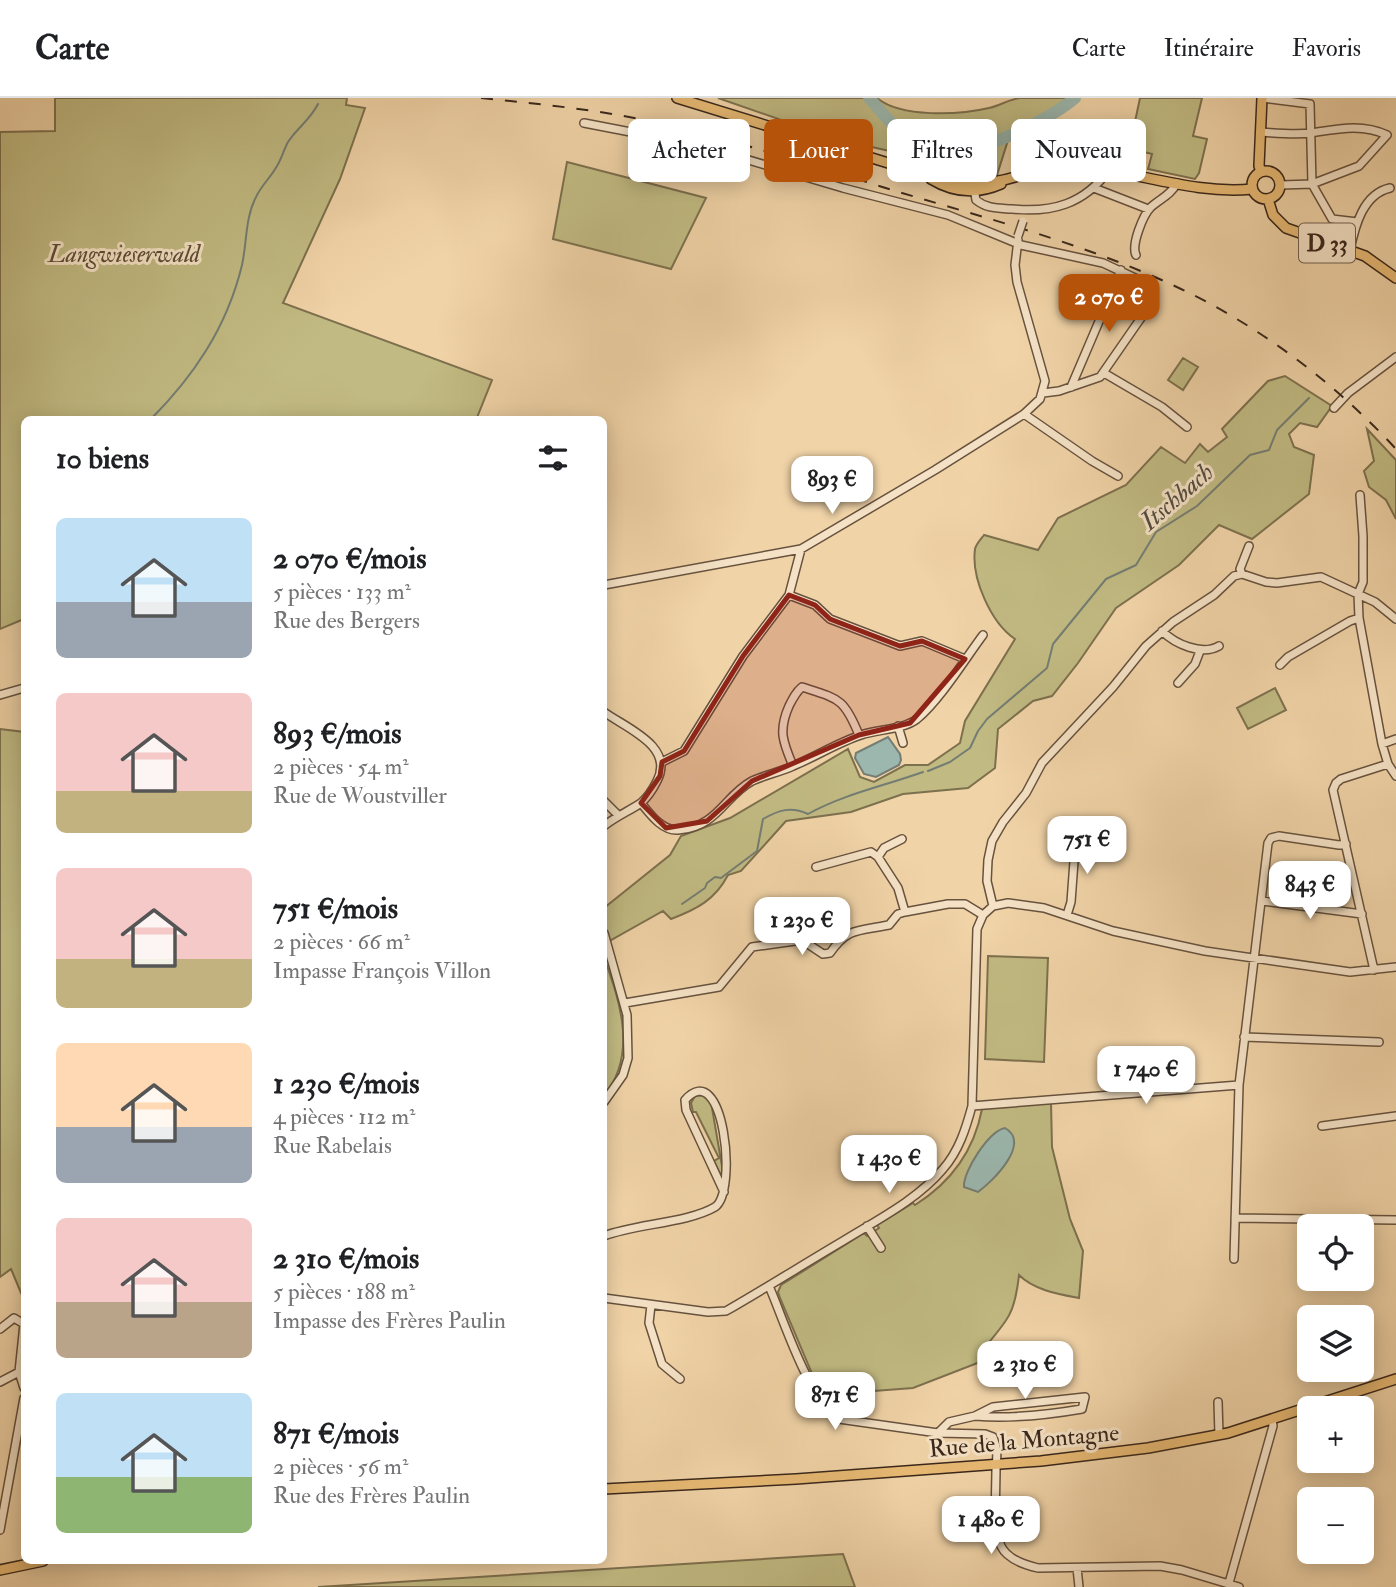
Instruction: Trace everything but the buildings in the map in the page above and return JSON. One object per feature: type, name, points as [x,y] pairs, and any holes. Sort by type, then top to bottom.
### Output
[{"type":"main road","points":[[677,98],[700,101],[924,174],[949,188],[974,188],[1011,178]]},
{"type":"main road","points":[[1261,171],[1262,98]]},
{"type":"main road","points":[[1261,171],[1274,173],[1281,185],[1276,196],[1268,200],[1258,197],[1252,189],[1253,178],[1261,171]]},
{"type":"main road","points":[[1146,178],[1240,190],[1252,189]]},
{"type":"main road","name":"D 33","points":[[1268,200],[1273,215],[1286,228],[1365,256],[1396,278]]},
{"type":"main road","name":"Rue de la Montagne","points":[[607,1489],[996,1465],[1148,1448],[1219,1435],[1396,1379]]},
{"type":"main road","points":[[0,1570],[29,1564]]},
{"type":"street","points":[[1262,98],[1310,104],[1312,184],[1332,219],[1357,222]]},
{"type":"street","points":[[584,123],[711,148],[843,188],[948,215],[1018,240],[1103,263],[1148,284],[1153,298],[1104,373],[1095,380],[1043,393]]},
{"type":"street","points":[[1260,132],[1311,133],[1352,127],[1387,135],[1359,166],[1312,184],[1281,185]]},
{"type":"street","points":[[974,188],[976,200],[985,206],[1028,210],[1068,205],[1099,182]]},
{"type":"street","points":[[1136,255],[1133,245],[1148,209],[1171,192],[1177,183]]},
{"type":"street","points":[[1094,188],[1148,209]]},
{"type":"street","points":[[1350,250],[1357,222],[1368,200],[1377,192],[1390,188]]},
{"type":"street","points":[[607,584],[801,549],[936,470],[1035,405],[1043,393],[1043,376],[1017,282],[1015,265],[1018,240],[1028,210]]},
{"type":"street","points":[[1071,387],[1121,270]]},
{"type":"street","points":[[1334,408],[1396,357]]},
{"type":"street","points":[[1104,373],[1162,407],[1187,427]]},
{"type":"street","points":[[1024,414],[1092,461],[1118,475]]},
{"type":"street","points":[[1360,495],[1363,582],[1358,594],[1359,618],[1381,744],[1388,764],[1396,776]]},
{"type":"street","points":[[1241,574],[1240,569],[1249,546]]},
{"type":"street","points":[[662,762],[684,751],[743,656],[789,596],[801,549]]},
{"type":"street","points":[[992,906],[988,860],[992,841],[1026,793],[1042,763],[1162,631],[1214,595],[1234,576],[1241,574],[1266,582],[1321,578],[1375,602],[1396,619]]},
{"type":"street","points":[[789,596],[815,605],[830,619],[900,646],[922,641],[965,659]]},
{"type":"street","points":[[1280,665],[1288,657],[1359,618]]},
{"type":"street","points":[[1162,631],[1171,640],[1200,651],[1212,651],[1219,646]]},
{"type":"street","points":[[641,803],[666,828],[687,828],[718,814],[752,781],[793,766],[859,735],[910,723],[919,717],[983,635]]},
{"type":"street","points":[[1178,683],[1195,664],[1200,651]]},
{"type":"street","points":[[793,766],[782,741],[783,721],[796,692],[802,687],[829,696],[847,707],[859,735]]},
{"type":"street","points":[[0,695],[21,689]]},
{"type":"street","points":[[607,714],[654,747],[662,762],[660,775],[641,803],[607,824]]},
{"type":"street","points":[[898,726],[903,744]]},
{"type":"street","points":[[1381,744],[1396,739]]},
{"type":"street","points":[[1374,970],[1333,790],[1335,783],[1341,779],[1388,764]]},
{"type":"street","points":[[607,805],[618,815]]},
{"type":"street","points":[[1067,915],[1071,902],[1075,848],[1091,828]]},
{"type":"street","points":[[1234,1259],[1239,1085],[1268,843],[1271,838],[1279,836],[1346,844]]},
{"type":"street","points":[[878,857],[884,848],[902,839]]},
{"type":"street","points":[[816,867],[871,852],[878,857],[898,888],[905,912]]},
{"type":"street","points":[[1262,901],[1362,914]]},
{"type":"street","points":[[607,1298],[708,1312],[726,1311],[921,1191],[945,1167],[965,1131],[972,1106],[977,929],[983,915],[992,906],[1008,903],[1044,908],[1112,931],[1253,959],[1350,972],[1396,967]]},
{"type":"street","points":[[625,1003],[719,987],[752,947],[803,940],[823,954],[830,953],[841,937],[889,925],[898,914],[905,912],[948,904],[965,904],[983,915]]},
{"type":"street","points":[[607,947],[625,1003],[627,1022],[627,1068],[607,1098]]},
{"type":"street","points":[[1244,1037],[1379,1042]]},
{"type":"street","points":[[972,1106],[1239,1085]]},
{"type":"street","points":[[607,1233],[701,1212],[720,1202],[724,1192],[727,1160],[716,1105],[710,1094],[702,1090],[692,1093],[685,1100],[686,1111],[724,1192]]},
{"type":"street","points":[[1322,1126],[1396,1116]]},
{"type":"street","points":[[1235,1218],[1396,1220]]},
{"type":"street","points":[[867,1226],[881,1248]]},
{"type":"street","points":[[769,1286],[814,1391],[839,1419],[938,1433],[985,1434],[993,1437],[998,1453],[998,1531],[1001,1546],[1007,1554],[1025,1565],[1038,1568],[1160,1566],[1239,1587]]},
{"type":"street","points":[[651,1305],[649,1323],[662,1364],[680,1380]]},
{"type":"street","points":[[0,1329],[14,1318],[21,1322]]},
{"type":"street","points":[[21,1353],[21,1378]]},
{"type":"street","points":[[0,1382],[19,1372]]},
{"type":"street","points":[[938,1433],[949,1422],[975,1416],[993,1406],[1085,1397],[1082,1409],[992,1418],[975,1416]]},
{"type":"street","points":[[1218,1402],[1219,1435]]},
{"type":"street","points":[[1229,1583],[1273,1426],[1272,1419]]},
{"type":"street","points":[[0,1530],[21,1439]]},
{"type":"street","points":[[1076,1568],[1079,1587]]},
{"type":"highlighted area","points":[[789,595],[815,605],[830,619],[900,646],[922,641],[965,659],[910,723],[859,735],[752,781],[707,821],[666,828],[641,803],[660,776],[662,762],[684,751],[743,656]]},
{"type":"green space","name":"Langwieserwald","points":[[55,98],[347,98],[346,105],[365,108],[340,179],[283,303],[492,380],[478,416],[21,416],[21,620],[0,629],[0,132],[55,131]]},
{"type":"green space","points":[[718,98],[877,98],[900,109],[947,113],[989,108],[1020,98],[1075,98],[1063,108],[1041,119],[1011,119],[1011,134],[997,175],[997,119],[887,119],[887,150],[873,147],[873,119],[778,119]]},
{"type":"green space","points":[[1140,98],[1202,98],[1193,136],[1207,139],[1199,173],[1195,179],[1148,169],[1152,154],[1146,152],[1146,119],[1136,119]]},
{"type":"green space","points":[[567,162],[628,178],[628,182],[644,182],[706,198],[671,269],[553,239]]},
{"type":"green space","points":[[1183,358],[1198,367],[1183,390],[1168,380]]},
{"type":"green space","points":[[1285,376],[1332,406],[1317,427],[1300,423],[1289,434],[1294,447],[1314,455],[1309,494],[1252,539],[1219,525],[1179,565],[1116,608],[1052,696],[1033,701],[998,729],[995,768],[968,788],[903,794],[851,812],[786,821],[741,871],[728,875],[704,903],[671,919],[663,911],[607,942],[607,906],[670,855],[681,836],[730,818],[848,749],[860,777],[874,782],[905,765],[928,765],[960,743],[965,721],[1015,639],[998,622],[984,599],[976,573],[977,543],[984,535],[1038,550],[1058,518],[1126,485],[1161,447],[1185,463],[1200,444],[1208,452],[1227,437],[1222,429],[1268,381]]},
{"type":"green space","points":[[1367,429],[1396,460],[1396,519],[1386,500],[1369,487],[1364,471],[1374,461]]},
{"type":"green space","points":[[1275,688],[1286,710],[1248,729],[1237,708]]},
{"type":"green space","points":[[0,729],[21,732],[21,1293],[11,1269],[0,1277]]},
{"type":"green space","points":[[988,956],[1048,958],[1044,1062],[985,1059]]},
{"type":"green space","points":[[607,966],[616,992],[623,1028],[621,1063],[607,1091]]},
{"type":"green space","points":[[704,1095],[711,1102],[723,1172],[720,1174],[714,1161],[719,1158],[696,1112],[693,1112],[691,1103],[695,1096]]},
{"type":"green space","points":[[1051,1103],[1052,1147],[1070,1219],[1083,1251],[1079,1298],[1039,1288],[1019,1275],[1010,1314],[985,1347],[993,1357],[913,1388],[821,1395],[780,1298],[778,1292],[781,1285],[864,1233],[867,1236],[879,1228],[877,1225],[913,1203],[915,1205],[939,1187],[967,1152],[982,1109]]},
{"type":"green space","points":[[843,1554],[855,1587],[318,1587]]},
{"type":"water","points":[[888,737],[900,754],[899,765],[876,777],[864,774],[855,758],[856,753]]},
{"type":"water","points":[[1005,1128],[1012,1135],[1014,1143],[1007,1162],[978,1192],[964,1187],[968,1171],[978,1153],[992,1136]]},
{"type":"waterway","points":[[869,98],[899,130],[935,144],[956,148],[972,148],[1011,135],[1054,113],[1075,98]]},
{"type":"waterway","points":[[154,416],[181,386],[218,330],[236,288],[250,213],[256,197],[277,166],[288,142],[318,104]]},
{"type":"waterway","name":"Itschbach","points":[[928,771],[950,762],[970,748],[987,719],[1047,668],[1053,644],[1106,579],[1136,565],[1156,532],[1197,506],[1250,455],[1269,450],[1277,430],[1309,398]]},
{"type":"waterway","name":"Itschbach","points":[[682,904],[705,888],[715,877],[721,878],[757,851],[763,819],[785,810],[808,814],[850,796],[923,772]]},
{"type":"railway","points":[[481,98],[593,111],[689,130],[1002,222],[1111,259],[1211,304],[1268,339],[1323,380],[1396,449]]}]
